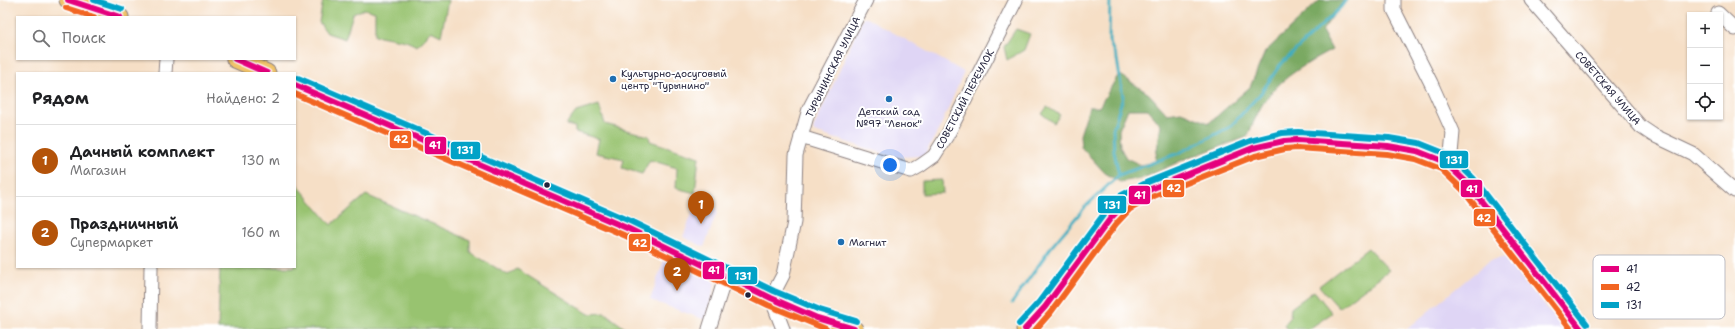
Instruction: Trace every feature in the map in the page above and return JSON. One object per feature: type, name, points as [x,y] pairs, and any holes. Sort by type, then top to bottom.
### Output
[{"type":"main road","points":[[68,0],[117,16]]},
{"type":"main road","points":[[237,60],[265,72]]},
{"type":"main road","points":[[296,85],[629,229],[771,298],[817,318],[854,329]]},
{"type":"main road","points":[[1025,329],[1045,307],[1110,219],[1125,203],[1151,189],[1200,168],[1253,148],[1284,141],[1297,140],[1388,146],[1417,151],[1445,162],[1468,184],[1581,329]]},
{"type":"street","name":"ТУРЫНИНСКАЯ УЛИЦА","points":[[771,298],[783,275],[794,222],[796,155],[801,137],[810,109],[866,0]]},
{"type":"street","name":"СОВЕТСКИЙ ПЕРЕУЛОК","points":[[801,137],[911,171],[920,166],[934,156],[948,134],[1016,0]]},
{"type":"street","points":[[1394,0],[1394,10],[1431,82],[1453,132],[1451,154],[1445,162]]},
{"type":"street","name":"СОВЕТСКАЯ УЛИЦА","points":[[1531,0],[1641,126],[1653,135],[1693,154],[1735,191]]},
{"type":"street","points":[[1723,18],[1735,29]]},
{"type":"street","points":[[165,72],[166,60]]},
{"type":"street","points":[[150,329],[152,268]]},
{"type":"street","points":[[709,329],[726,275]]},
{"type":"street","points":[[771,298],[783,329]]},
{"type":"shaded area","name":"Детский сад №97 \"Ленок\"","points":[[863,18],[867,18],[964,72],[940,127],[924,156],[895,157],[814,132],[813,129]]},
{"type":"shaded area","points":[[698,199],[718,210],[704,247],[683,237]]},
{"type":"shaded area","points":[[666,254],[708,273],[715,284],[706,320],[650,300]]},
{"type":"shaded area","points":[[1505,257],[1564,329],[1407,329],[1489,261]]},
{"type":"green space","points":[[323,0],[448,0],[441,36],[431,31],[417,46],[406,41],[375,35],[375,12],[364,9],[353,14],[345,39],[327,33],[319,22]]},
{"type":"green space","points":[[1320,0],[1344,0],[1322,31],[1332,50],[1296,71],[1273,90],[1261,107],[1247,137],[1185,159],[1143,178],[1120,182],[1105,173],[1081,147],[1080,135],[1089,107],[1099,107],[1119,74],[1149,94],[1167,114],[1181,112],[1209,123],[1250,87],[1265,52]],"holes":[[[1128,109],[1147,109],[1161,125],[1155,162],[1141,165],[1126,158],[1120,147],[1119,130]]]},
{"type":"green space","points":[[1016,29],[1030,34],[1024,50],[1007,60],[1004,47]]},
{"type":"green space","points":[[599,105],[605,124],[649,136],[650,141],[699,157],[695,193],[676,188],[677,168],[650,160],[642,174],[622,168],[624,159],[596,153],[599,139],[575,132],[575,127],[566,125],[576,112]]},
{"type":"green space","points":[[1047,107],[1060,115],[1054,123],[1042,114]]},
{"type":"green space","points":[[942,180],[943,193],[922,194],[922,181]]},
{"type":"green space","points":[[296,183],[331,225],[366,195],[470,240],[470,252],[508,275],[517,269],[589,314],[605,313],[626,329],[218,329],[220,268],[296,268]]},
{"type":"green space","points":[[1368,248],[1389,270],[1339,308],[1319,286]]},
{"type":"green space","points":[[1314,291],[1332,313],[1309,329],[1288,329],[1284,325],[1290,318],[1291,308]]},
{"type":"waterway","points":[[1110,0],[1109,41],[1117,59],[1123,97],[1113,129],[1114,151],[1119,175]]},
{"type":"waterway","points":[[1012,303],[1052,246],[1085,207],[1119,175],[1179,153],[1230,127],[1261,93],[1280,65],[1340,8],[1346,0]]},
{"type":"transit line","name":"41","points":[[68,0],[117,16]]},
{"type":"transit line","name":"131","points":[[94,0],[122,9]]},
{"type":"transit line","name":"42","points":[[66,8],[91,16]]},
{"type":"transit line","name":"41","points":[[237,60],[265,72]]},
{"type":"transit line","name":"131","points":[[298,78],[632,222],[774,291],[820,310],[856,321]]},
{"type":"transit line","name":"41","points":[[296,85],[629,229],[771,298],[817,318],[854,329]]},
{"type":"transit line","name":"42","points":[[296,94],[626,236],[768,305],[826,329]]},
{"type":"transit line","name":"131","points":[[1019,324],[1039,302],[1104,214],[1120,196],[1148,182],[1250,141],[1282,133],[1298,132],[1389,138],[1419,143],[1449,155],[1474,179],[1587,324]]},
{"type":"transit line","name":"41","points":[[1025,329],[1045,307],[1110,219],[1125,203],[1151,189],[1253,148],[1284,141],[1297,140],[1388,146],[1417,151],[1445,162],[1468,184],[1581,329]]},
{"type":"transit line","name":"42","points":[[1036,329],[1051,312],[1116,224],[1130,209],[1154,196],[1255,156],[1285,149],[1297,148],[1387,154],[1415,159],[1441,169],[1462,189],[1571,329]]},
{"type":"place","name":"Культурно-досуговый центр \"Турынино\"","points":[[613,79]]},
{"type":"place","name":"Детский сад №97 \"Ленок\"","points":[[889,99]]},
{"type":"place","name":"Дачный комплект","points":[[701,224]]},
{"type":"place","name":"Магнит","points":[[841,242]]},
{"type":"place","name":"Праздничный","points":[[677,291]]}]
